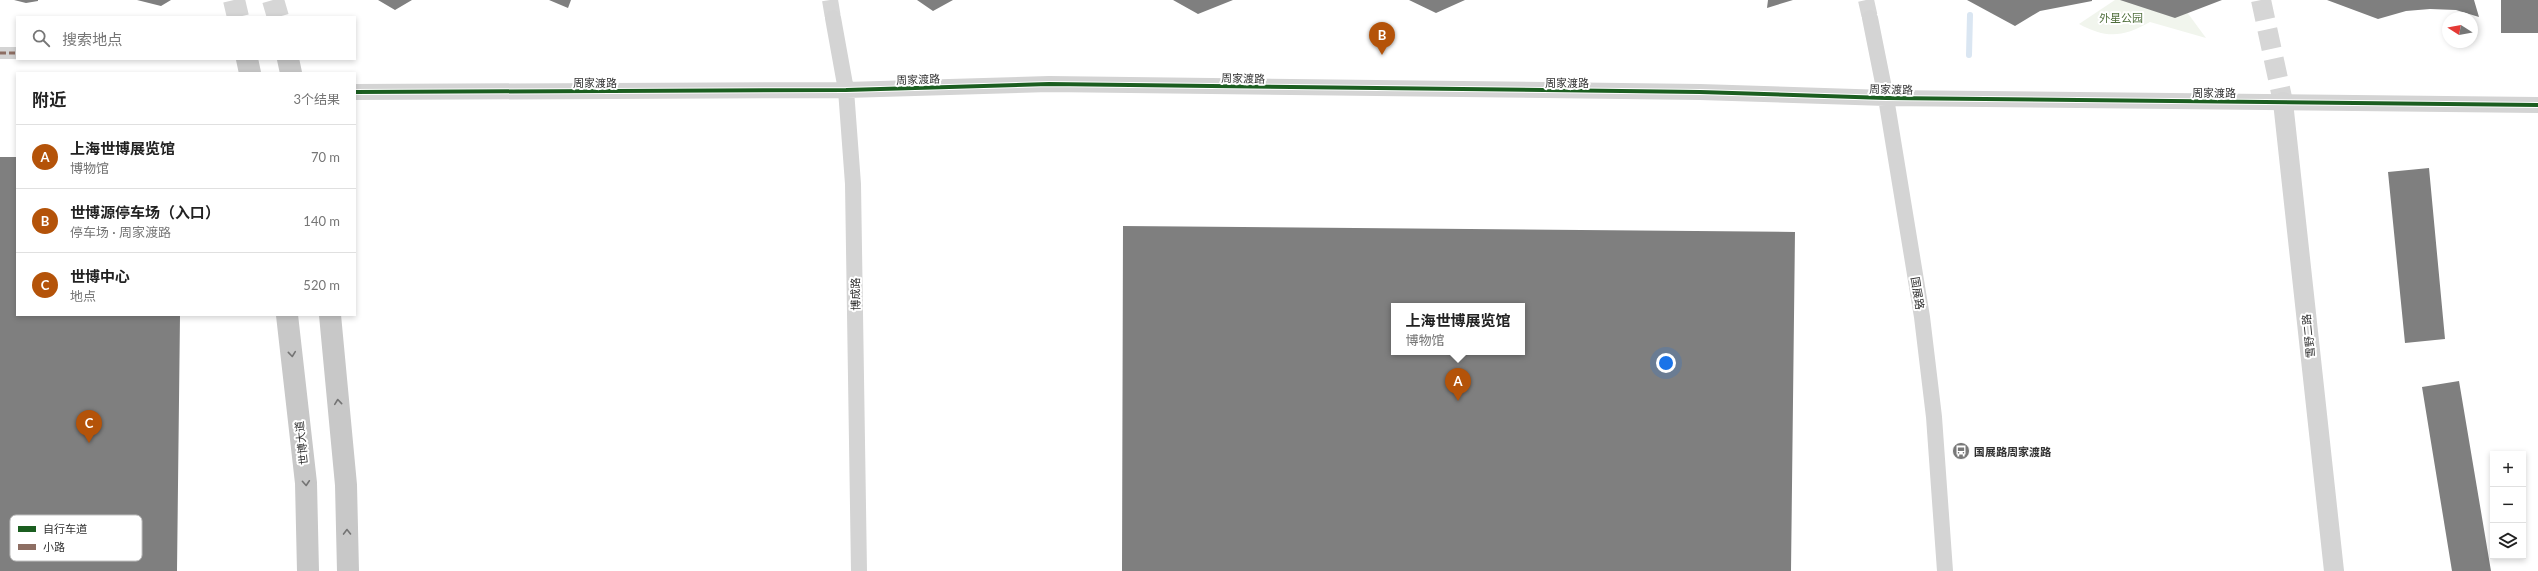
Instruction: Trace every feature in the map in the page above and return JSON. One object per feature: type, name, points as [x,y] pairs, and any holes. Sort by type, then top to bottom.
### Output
[{"type":"main road","points":[[247,60],[250,72]]},
{"type":"main road","points":[[288,60],[291,72]]},
{"type":"main road","name":"世博大道","points":[[287,316],[306,484],[308,571]]},
{"type":"main road","points":[[330,316],[346,485],[348,571]]},
{"type":"street","name":"博成路","points":[[833,18],[846,90],[853,184],[859,571]]},
{"type":"street","name":"国展路","points":[[1870,18],[1886,98],[1922,317],[1934,417],[1945,571]]},
{"type":"street","points":[[0,53],[16,53]]},
{"type":"street","name":"周家渡路","points":[[356,92],[846,90],[1049,84],[1700,92],[1886,98],[2538,105]]},
{"type":"street","name":"雪野二路","points":[[2283,102],[2334,571]]},
{"type":"green space","name":"外星公园","points":[[2115,0],[2178,0],[2206,38],[2150,22],[2131,31],[2115,34],[2098,32],[2079,24]]},
{"type":"building","points":[[14,0],[38,0],[38,1],[26,3]]},
{"type":"building","points":[[137,0],[171,0],[161,6]]},
{"type":"building","points":[[378,0],[412,0],[395,10]]},
{"type":"building","points":[[549,0],[571,0],[568,8]]},
{"type":"building","points":[[917,0],[953,0],[933,11]]},
{"type":"building","points":[[1173,0],[1233,0],[1198,14]]},
{"type":"building","points":[[1409,0],[1465,0],[1436,13]]},
{"type":"building","points":[[1768,0],[1793,0],[1767,8]]},
{"type":"building","points":[[1967,0],[2092,1],[2040,11],[2015,26]]},
{"type":"building","points":[[2120,0],[2222,0],[2175,18]]},
{"type":"building","points":[[2327,0],[2474,0],[2478,12],[2430,9],[2406,11],[2378,19]]},
{"type":"building","points":[[2501,0],[2538,0],[2538,33],[2501,33]]},
{"type":"building","points":[[0,157],[16,157],[16,316],[180,316],[177,571],[0,571]]},
{"type":"building","points":[[2429,168],[2445,339],[2405,343],[2388,172]]},
{"type":"building","points":[[1123,226],[1795,232],[1791,571],[1122,571]]},
{"type":"building","points":[[2459,381],[2491,571],[2452,571],[2422,387]]},
{"type":"waterway","points":[[1969,55],[1970,15]]},
{"type":"tunnel","points":[[234,0],[238,16]]},
{"type":"tunnel","points":[[273,0],[278,16]]},
{"type":"tunnel","points":[[830,0],[833,18]]},
{"type":"tunnel","points":[[1866,0],[1870,18]]},
{"type":"tunnel","points":[[2261,0],[2283,102]]},
{"type":"marked path","points":[[0,53],[16,53]]},
{"type":"cycle path","points":[[356,92],[846,90],[1049,84],[1700,92],[1886,98],[2538,105]]},
{"type":"place","name":"世博源停车场（入口）","points":[[1382,55]]},
{"type":"place","name":"上海世博展览馆","points":[[1458,401]]},
{"type":"place","name":"世博中心","points":[[89,443]]},
{"type":"place","name":"国展路周家渡路","points":[[1961,451]]}]
